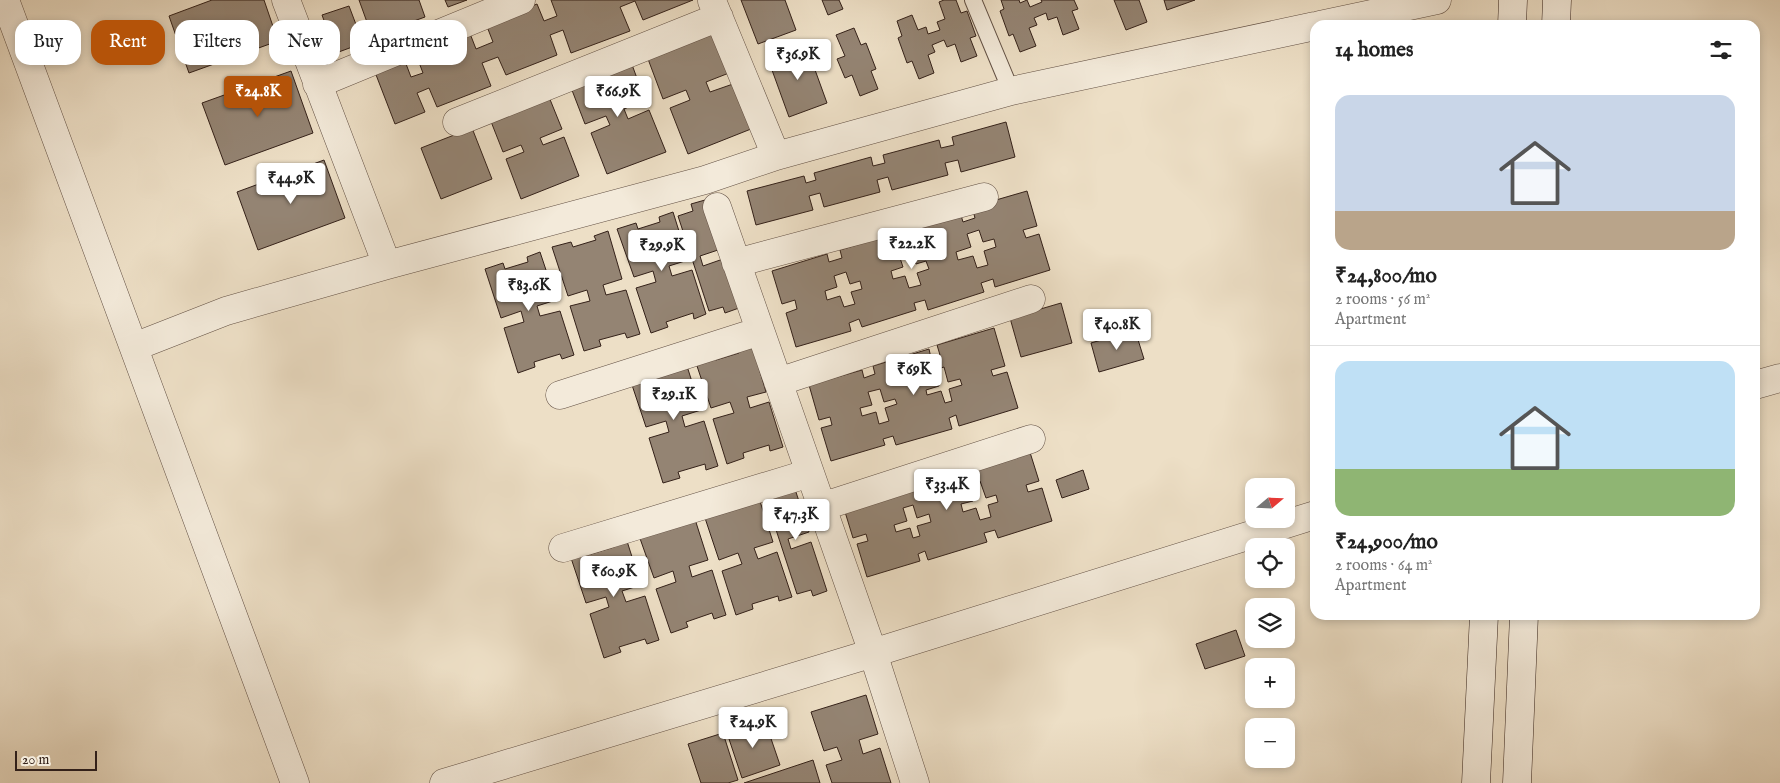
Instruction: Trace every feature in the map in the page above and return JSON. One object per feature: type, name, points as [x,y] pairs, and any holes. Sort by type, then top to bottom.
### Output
[{"type":"street","points":[[5,0],[295,783]]},
{"type":"street","points":[[286,0],[387,265]]},
{"type":"street","points":[[317,84],[521,0]]},
{"type":"street","points":[[1343,20],[1437,0]]},
{"type":"street","points":[[1512,20],[1513,0]]},
{"type":"street","points":[[1556,20],[1557,0]]},
{"type":"street","points":[[457,122],[715,9],[776,156]]},
{"type":"street","points":[[134,347],[226,311],[387,265],[705,180],[776,156],[1011,91],[1310,27]]},
{"type":"street","points":[[736,262],[984,197]]},
{"type":"street","points":[[717,207],[873,653],[915,783]]},
{"type":"street","points":[[778,382],[1031,299]]},
{"type":"street","points":[[560,395],[760,331]]},
{"type":"street","points":[[1760,384],[1780,378]]},
{"type":"street","points":[[821,507],[1031,439]]},
{"type":"street","points":[[563,548],[810,473]]},
{"type":"street","points":[[444,783],[873,653],[1310,517]]},
{"type":"street","points":[[1476,783],[1484,620]]},
{"type":"street","points":[[1517,783],[1524,620]]},
{"type":"lane","points":[[973,0],[1011,91]]},
{"type":"building","points":[[212,0],[264,0],[271,20],[269,20],[269,44],[259,48],[259,20],[175,20],[175,33],[169,16]]},
{"type":"building","points":[[359,0],[419,0],[425,17],[417,20],[366,20]]},
{"type":"building","points":[[445,0],[467,0],[448,7]]},
{"type":"building","points":[[551,0],[693,0],[643,20],[635,1],[620,7],[630,31],[571,53],[563,30],[550,35],[557,55],[506,75],[498,57],[482,63],[491,86],[437,107],[429,88],[417,93],[425,112],[395,124],[373,67],[378,65],[406,65],[411,77],[423,73],[420,65],[467,65],[467,32],[469,31],[476,49],[493,42],[486,24],[537,4],[544,21],[557,16]]},
{"type":"building","points":[[741,0],[785,0],[796,30],[758,44]]},
{"type":"building","points":[[822,0],[839,0],[843,9],[828,15]]},
{"type":"building","points":[[956,0],[961,13],[967,11],[976,36],[970,38],[977,56],[961,62],[955,44],[947,47],[944,40],[932,45],[935,52],[928,55],[934,73],[919,79],[912,61],[907,63],[898,38],[902,36],[897,21],[912,15],[918,30],[926,27],[928,34],[940,30],[937,22],[945,19],[939,2]]},
{"type":"building","points":[[1001,0],[1019,0],[1020,3],[1027,0],[1030,7],[1042,2],[1041,0],[1074,0],[1078,9],[1072,11],[1079,29],[1063,35],[1057,17],[1048,20],[1046,13],[1034,18],[1037,25],[1029,28],[1036,46],[1020,52],[1013,34],[1009,36],[1000,11],[1004,9]]},
{"type":"building","points":[[1114,0],[1139,0],[1147,22],[1126,30]]},
{"type":"building","points":[[1164,0],[1195,0],[1167,10]]},
{"type":"building","points":[[349,6],[354,20],[350,20],[350,48],[340,52],[340,20],[324,20],[322,15]]},
{"type":"building","points":[[854,28],[861,45],[866,43],[876,69],[871,71],[878,89],[860,96],[852,75],[845,78],[837,59],[845,56],[836,35]]},
{"type":"building","points":[[713,33],[729,73],[706,82],[710,92],[733,84],[751,129],[688,154],[670,108],[690,100],[686,90],[663,99],[648,59]]},
{"type":"building","points":[[806,45],[827,103],[789,117],[768,59]]},
{"type":"building","points":[[631,62],[645,100],[624,109],[628,119],[649,110],[666,152],[607,174],[591,133],[610,125],[606,116],[585,124],[570,85]]},
{"type":"building","points":[[186,65],[211,65],[189,73]]},
{"type":"building","points":[[291,71],[313,133],[225,165],[202,103]]},
{"type":"building","points":[[547,92],[562,129],[540,138],[543,145],[564,137],[579,176],[521,199],[506,159],[524,152],[521,145],[503,152],[488,114]]},
{"type":"building","points":[[1006,122],[1015,157],[961,172],[958,160],[945,163],[948,175],[892,190],[888,177],[877,180],[880,192],[824,207],[820,193],[809,196],[813,210],[756,225],[747,191],[804,176],[806,183],[816,180],[814,173],[871,157],[873,166],[885,163],[883,155],[939,140],[941,148],[954,145],[952,137]]},
{"type":"building","points":[[472,128],[492,179],[441,199],[421,148]]},
{"type":"building","points":[[324,160],[345,218],[258,250],[237,192]]},
{"type":"building","points":[[1027,191],[1037,226],[1023,230],[1026,238],[1039,234],[1050,270],[995,287],[993,279],[981,283],[984,292],[928,310],[925,300],[914,303],[916,310],[862,327],[859,319],[849,323],[851,331],[796,347],[786,313],[797,309],[795,300],[782,304],[772,271],[827,254],[829,262],[842,258],[840,250],[893,234],[895,242],[907,238],[905,230],[960,212],[963,222],[975,218],[972,207]],"holes":[[[979,230],[983,242],[994,239],[996,247],[984,251],[988,265],[977,268],[973,256],[958,260],[956,252],[971,247],[967,234]],[[911,251],[916,264],[926,261],[929,269],[917,273],[921,285],[909,288],[905,276],[893,279],[891,271],[903,267],[899,255]],[[846,272],[850,284],[860,281],[862,289],[851,292],[855,304],[844,307],[840,296],[827,300],[825,291],[837,287],[834,276]]]},
{"type":"building","points":[[705,200],[721,249],[700,256],[703,266],[723,259],[739,308],[725,313],[723,307],[709,311],[678,216],[693,211],[691,204]]},
{"type":"building","points":[[673,212],[688,260],[669,266],[672,276],[692,270],[706,314],[694,319],[693,313],[666,322],[668,327],[651,333],[636,288],[656,282],[653,271],[634,277],[617,229],[636,223],[638,229],[660,222],[659,217]]},
{"type":"building","points":[[608,231],[622,279],[603,285],[606,295],[626,290],[640,334],[627,338],[625,333],[599,340],[601,346],[584,351],[570,306],[590,301],[587,290],[568,296],[552,247],[571,242],[573,247],[596,240],[594,236]]},
{"type":"building","points":[[540,252],[556,300],[537,306],[540,316],[560,311],[574,355],[562,359],[560,354],[534,362],[535,367],[518,373],[504,328],[524,322],[521,311],[501,318],[485,269],[503,263],[505,269],[528,262],[527,257]]},
{"type":"building","points":[[1061,303],[1072,343],[1021,357],[1010,318]]},
{"type":"building","points":[[994,328],[1005,366],[991,370],[993,376],[1007,372],[1018,408],[959,426],[956,415],[949,418],[952,429],[896,445],[893,436],[883,439],[885,445],[831,461],[821,428],[832,425],[830,417],[819,420],[809,385],[862,370],[864,378],[875,374],[873,366],[929,349],[931,358],[940,355],[937,345]],"holes":[[[944,367],[948,382],[960,379],[962,385],[949,389],[952,401],[945,403],[941,391],[927,395],[926,390],[939,386],[935,370]],[[880,389],[884,402],[895,399],[897,404],[885,408],[889,421],[879,424],[876,412],[862,416],[860,408],[872,405],[868,392]]]},
{"type":"building","points":[[1135,330],[1144,359],[1099,372],[1091,343]]},
{"type":"building","points":[[752,344],[766,392],[747,397],[750,408],[769,402],[783,447],[770,451],[769,445],[743,453],[744,458],[727,464],[713,419],[734,413],[730,402],[711,408],[695,360],[714,354],[716,360],[739,353],[738,348]]},
{"type":"building","points":[[686,363],[701,410],[682,416],[685,427],[704,421],[718,466],[706,470],[705,464],[678,472],[680,478],[663,483],[649,438],[669,432],[666,421],[646,427],[630,379]]},
{"type":"building","points":[[1028,446],[1039,481],[1026,485],[1028,492],[1042,488],[1052,521],[998,538],[995,530],[984,533],[987,542],[928,560],[925,551],[918,554],[920,561],[867,577],[857,544],[868,541],[866,534],[853,538],[842,502]],"holes":[[[980,481],[986,498],[996,495],[998,502],[988,505],[991,517],[980,520],[976,508],[963,512],[961,504],[973,501],[968,485]],[[913,505],[917,518],[929,514],[931,522],[917,526],[920,536],[913,538],[910,528],[896,532],[894,525],[907,521],[903,508]]]},
{"type":"building","points":[[1083,470],[1089,489],[1062,498],[1056,480]]},
{"type":"building","points":[[793,483],[809,532],[788,539],[791,549],[811,542],[827,591],[813,596],[811,590],[797,594],[766,499]]},
{"type":"building","points":[[758,495],[773,542],[754,548],[758,559],[777,552],[792,597],[779,601],[778,596],[752,604],[753,609],[736,615],[722,571],[742,564],[738,553],[719,560],[703,512]]},
{"type":"building","points":[[693,513],[708,560],[689,566],[692,577],[712,570],[726,615],[714,619],[712,613],[686,622],[688,627],[671,633],[656,589],[676,582],[673,571],[654,578],[637,530]]},
{"type":"building","points":[[626,538],[641,585],[622,591],[626,602],[645,596],[659,640],[647,644],[645,639],[619,647],[621,652],[604,658],[590,614],[609,607],[606,597],[586,603],[570,555],[589,549],[591,554],[614,547]]},
{"type":"building","points":[[1236,630],[1245,656],[1205,669],[1196,644]]},
{"type":"building","points":[[866,695],[878,734],[859,740],[863,754],[880,748],[891,783],[832,783],[826,765],[842,760],[837,747],[824,751],[811,712]]},
{"type":"building","points":[[765,721],[780,765],[742,778],[727,733]]},
{"type":"building","points":[[723,733],[738,780],[728,783],[701,783],[688,744]]},
{"type":"building","points":[[813,760],[820,783],[744,783]]}]
